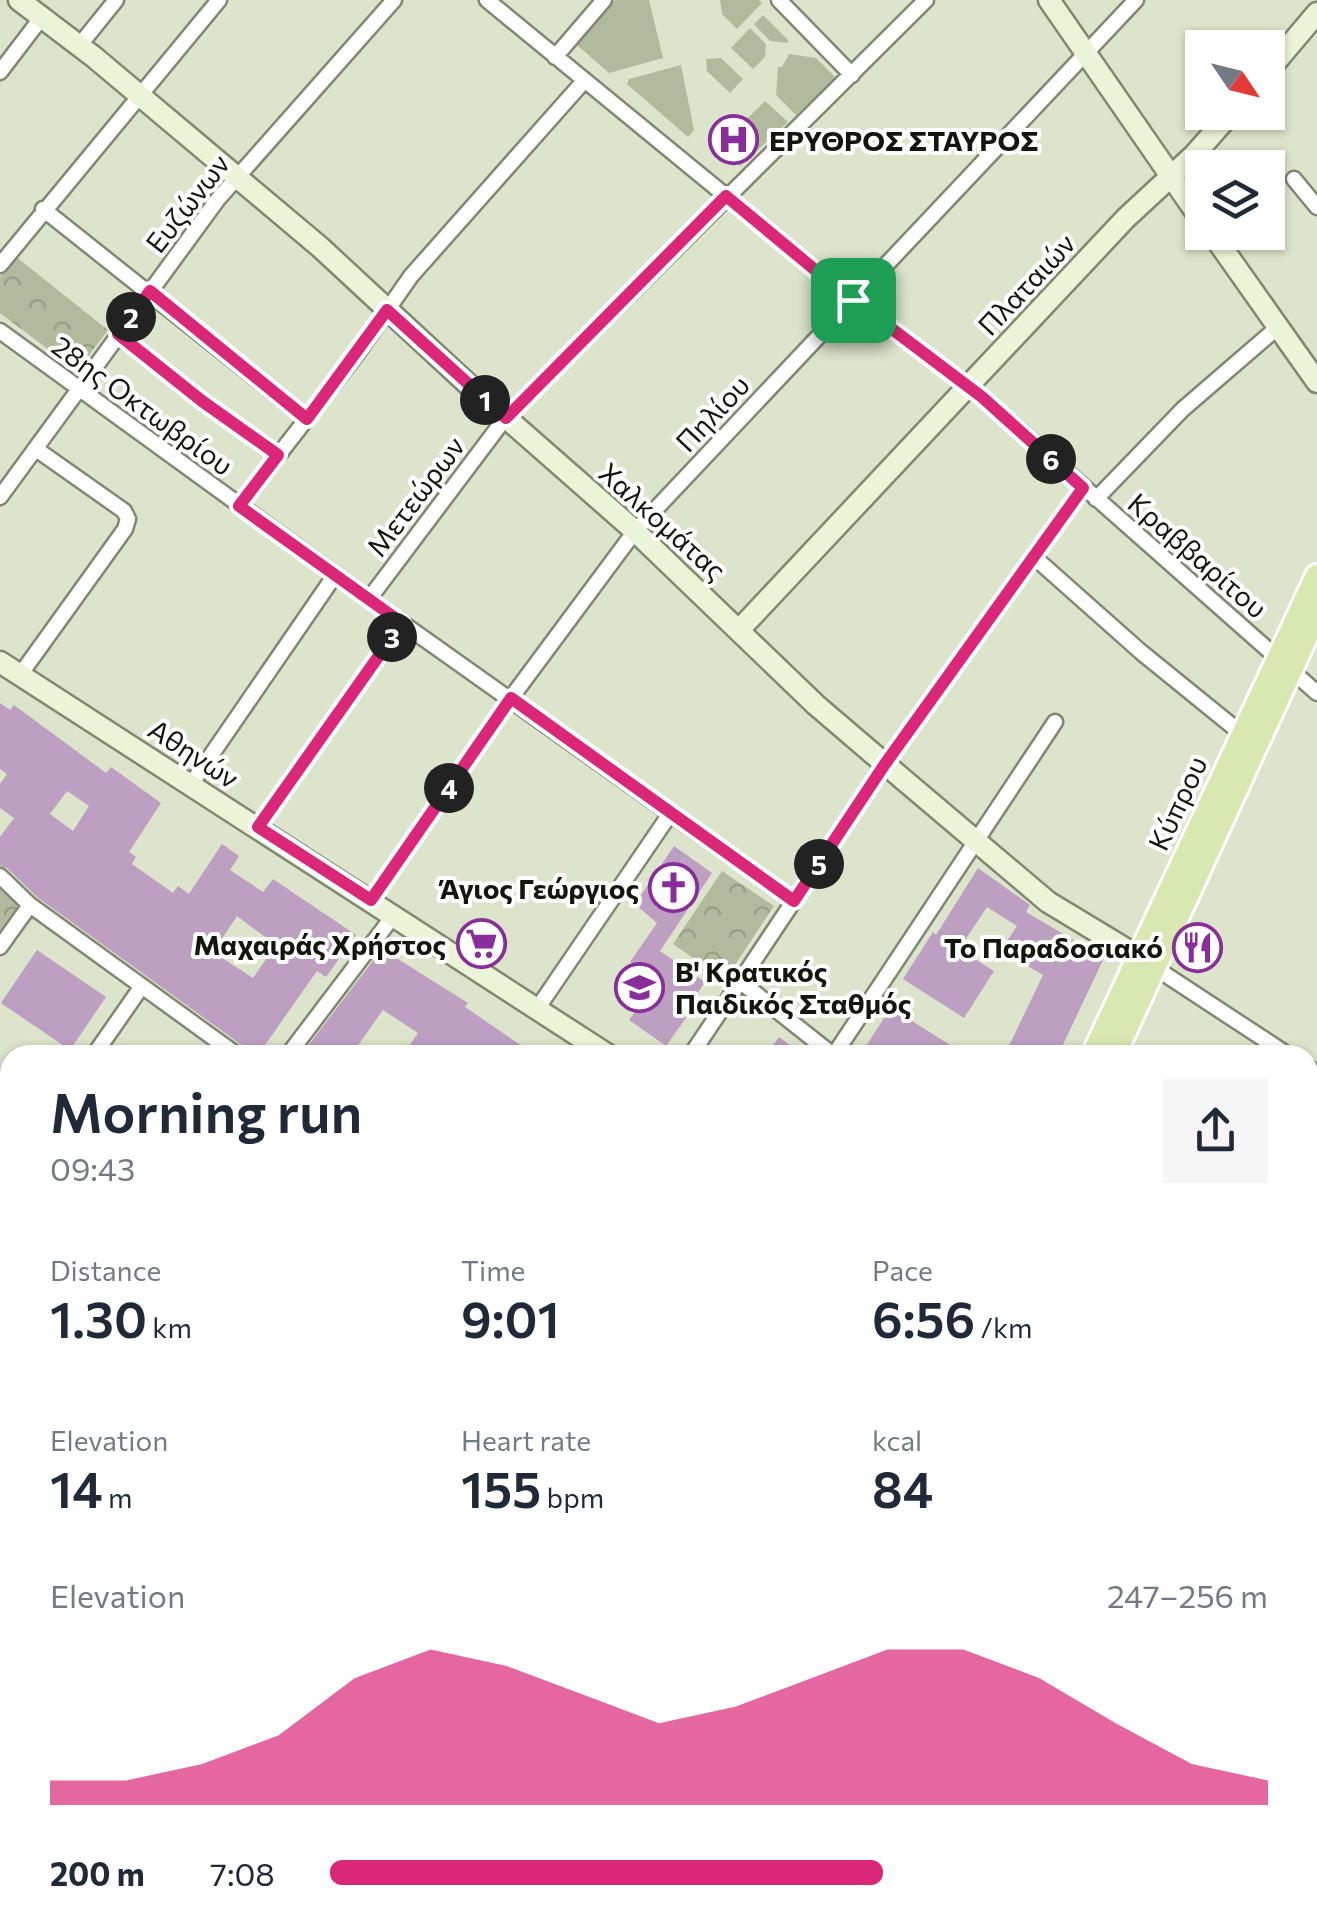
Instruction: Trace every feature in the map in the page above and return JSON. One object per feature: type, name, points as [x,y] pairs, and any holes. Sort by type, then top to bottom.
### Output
[{"type":"main road","name":"Κύπρου","points":[[1099,1045],[1147,962],[1283,663],[1317,576]]},
{"type":"main road","name":"Κύπρου","points":[[1118,1045],[1147,962],[1242,734],[1317,614]]},
{"type":"street","name":"Χαλκομάτας","points":[[20,0],[320,247],[636,531],[816,705],[1048,902],[1147,962],[1268,1045]]},
{"type":"street","points":[[79,46],[116,0]]},
{"type":"street","points":[[0,265],[218,0]]},
{"type":"street","name":"Ευζώνων","points":[[0,497],[236,177],[394,0]]},
{"type":"street","name":"Κραββαρίτου","points":[[487,0],[853,300],[968,387],[1317,694]]},
{"type":"street","points":[[555,57],[604,0]]},
{"type":"street","points":[[779,0],[852,75]]},
{"type":"street","name":"Μετεώρων","points":[[369,599],[506,418],[926,0]]},
{"type":"street","points":[[1049,0],[1185,196]]},
{"type":"street","name":"Πηλίου","points":[[371,900],[511,698],[636,531],[1136,0]]},
{"type":"street","points":[[0,72],[42,17]]},
{"type":"street","points":[[1285,53],[1314,23]]},
{"type":"street","points":[[239,506],[411,276],[584,80]]},
{"type":"street","name":"Πλαταιών","points":[[740,629],[1126,218],[1172,177],[1215,130]]},
{"type":"street","points":[[1294,179],[1317,207]]},
{"type":"street","points":[[43,209],[307,419]]},
{"type":"street","points":[[1223,250],[1317,382]]},
{"type":"street","points":[[1096,499],[1183,409],[1277,328]]},
{"type":"street","name":"28ης Οκτωβρίου","points":[[0,331],[794,901]]},
{"type":"street","points":[[118,334],[278,455]]},
{"type":"street","points":[[7,670],[124,529],[128,519],[124,511],[36,449]]},
{"type":"street","points":[[698,1045],[885,764],[1083,488]]},
{"type":"street","points":[[1034,556],[1141,652],[1242,734]]},
{"type":"street","points":[[192,783],[335,575]]},
{"type":"street","points":[[258,827],[402,623]]},
{"type":"street","name":"Αθηνών","points":[[7,670],[192,783],[593,1045]]},
{"type":"street","points":[[841,1045],[1055,722]]},
{"type":"street","points":[[537,1009],[670,814]]},
{"type":"street","points":[[0,876],[30,905],[223,1045]]},
{"type":"street","points":[[0,948],[30,905]]},
{"type":"street","points":[[296,1045],[394,915]]},
{"type":"street","points":[[741,982],[821,1045]]},
{"type":"street","points":[[101,1045],[142,986]]},
{"type":"green space","points":[[615,0],[649,0],[663,58],[609,73],[577,45]]},
{"type":"green space","points":[[720,0],[762,3],[737,29],[722,14]]},
{"type":"green space","points":[[763,15],[787,43],[770,41],[754,24]]},
{"type":"green space","points":[[750,28],[766,44],[765,57],[753,69],[731,48]]},
{"type":"green space","points":[[789,54],[816,58],[836,78],[796,115],[776,95],[778,67],[782,67]]},
{"type":"green space","points":[[721,58],[743,79],[730,93],[707,71],[706,59]]},
{"type":"green space","points":[[681,65],[694,130],[688,137],[627,84],[629,79]]},
{"type":"green space","points":[[765,101],[788,122],[740,166],[731,157],[751,136],[741,125]]},
{"type":"green space","points":[[15,256],[108,330],[77,371],[0,313],[0,277]]},
{"type":"green space","points":[[722,871],[774,906],[725,980],[673,944]]},
{"type":"green space","points":[[0,885],[21,902],[0,931]]},
{"type":"building","points":[[0,703],[10,710],[14,705],[106,773],[111,767],[161,803],[129,852],[136,857],[132,864],[173,893],[178,886],[189,894],[222,844],[239,856],[230,870],[263,892],[273,879],[356,935],[326,977],[317,971],[265,1045],[242,1045],[0,866],[0,837],[14,818],[0,808],[0,784],[7,774],[0,769]],"holes":[[[67,791],[89,806],[73,831],[50,814]],[[237,916],[276,945],[253,978],[213,952]]]},
{"type":"building","points":[[674,846],[712,873],[660,951],[705,982],[692,1001],[696,1004],[667,1045],[629,1020],[651,988],[640,981],[646,973],[630,962],[657,923],[635,904]]},
{"type":"building","points":[[978,868],[1030,905],[1026,912],[1104,958],[1063,1045],[1009,1045],[1043,975],[1001,950],[1017,926],[987,907],[959,949],[994,971],[964,1018],[903,979],[933,932],[936,935]]},
{"type":"building","points":[[382,949],[468,1003],[465,1007],[520,1045],[410,1045],[418,1033],[383,1010],[358,1045],[309,1045]]},
{"type":"building","points":[[37,950],[106,997],[73,1045],[63,1045],[1,1003]]},
{"type":"building","points":[[892,1006],[950,1045],[867,1045]]},
{"type":"building","points":[[779,1037],[790,1045],[773,1045]]},
{"type":"place","name":"ΕΡΥΘΡΟΣ ΣΤΑΥΡΟΣ","points":[[734,140]]},
{"type":"place","name":"Άγιος Γεώργιος","points":[[674,888]]},
{"type":"place","name":"Μαχαιράς Χρήστος","points":[[481,944]]},
{"type":"place","name":"Το Παραδοσιακό","points":[[1198,947]]},
{"type":"place","name":"B' Κρατικός Παιδικός Σταθμός","points":[[640,987]]},
{"type":"route","points":[[726,196],[853,300],[982,397],[1083,488],[885,764],[794,901],[511,698],[371,900],[258,827],[402,623],[239,506],[278,455],[118,334],[150,291],[307,419],[387,310],[506,418],[726,196]]}]
